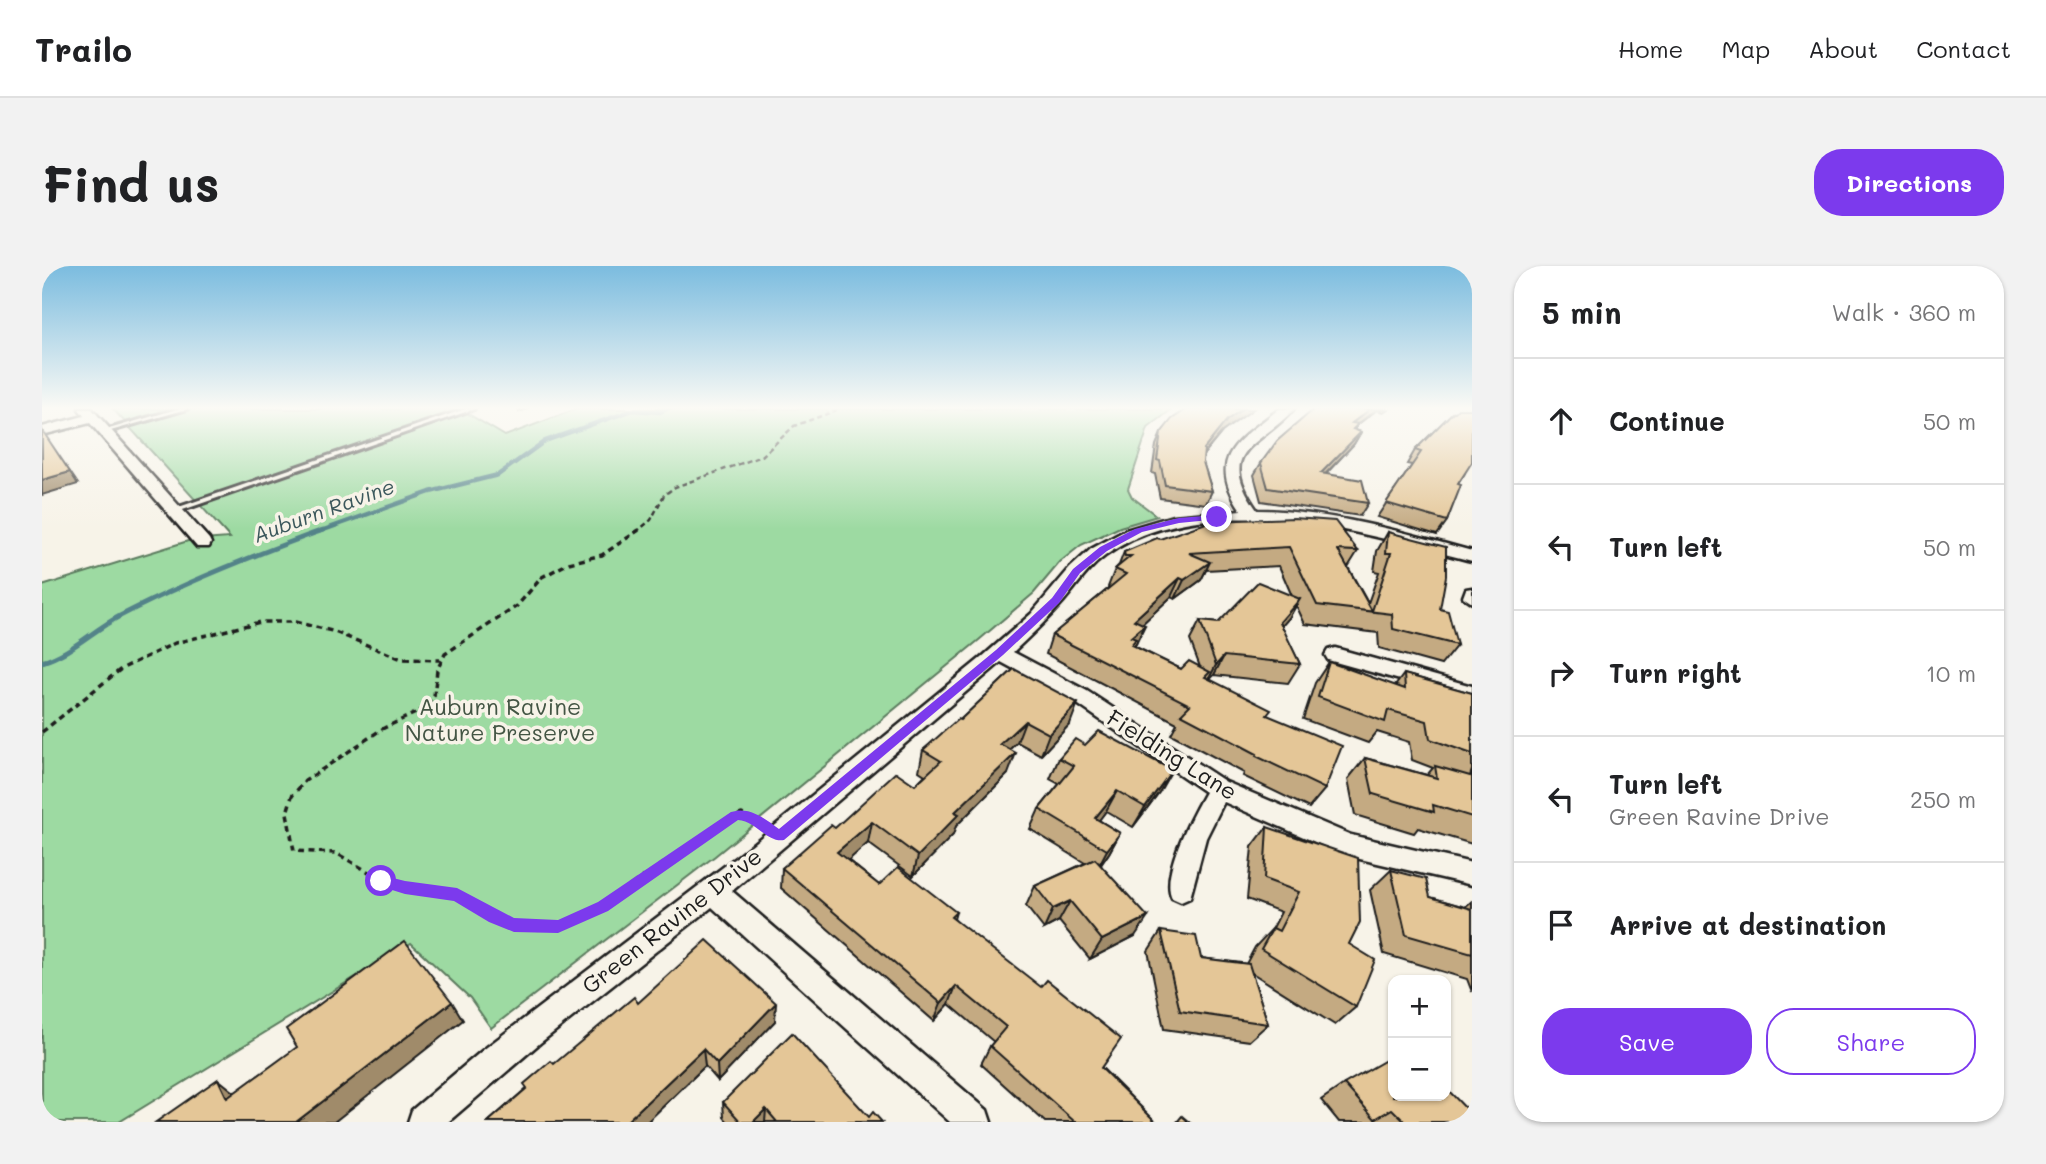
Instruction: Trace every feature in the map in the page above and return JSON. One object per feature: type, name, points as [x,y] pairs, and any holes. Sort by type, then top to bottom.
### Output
[{"type":"street","points":[[121,449],[203,543]]},
{"type":"street","points":[[1242,449],[1234,456],[1229,473],[1237,496],[1253,516]]},
{"type":"street","name":"Green Ravine Drive","points":[[424,1122],[470,1079],[713,891],[1000,653],[1055,600],[1077,571],[1104,549],[1139,531],[1179,520],[1253,516],[1293,517],[1391,534],[1472,556]]},
{"type":"street","name":"Fielding Lane","points":[[1000,653],[1080,696],[1217,789],[1347,845],[1472,874]]},
{"type":"street","points":[[1335,655],[1472,693]]},
{"type":"street","points":[[1181,890],[1193,838],[1217,789]]},
{"type":"street","points":[[713,891],[975,1122]]},
{"type":"lane","points":[[174,510],[354,449]]},
{"type":"path","points":[[771,449],[762,457],[668,491],[654,516],[620,545],[602,555],[569,563],[542,577],[517,606],[440,660],[433,696],[424,709],[368,738],[305,781],[292,796],[287,813],[291,848],[294,851],[336,853],[390,884],[457,895],[503,922],[544,928],[573,922],[603,906],[735,815],[742,814],[756,819],[779,836]]},
{"type":"path","points":[[42,732],[121,669],[175,643],[260,622],[295,622],[332,631],[402,659],[440,660]]},
{"type":"green space","name":"Auburn Ravine Nature Preserve","points":[[149,449],[1141,449],[1128,489],[1132,497],[1157,516],[1120,527],[1081,545],[1060,562],[1034,593],[979,640],[715,856],[491,1028],[470,998],[411,943],[119,1122],[42,1122],[42,662],[51,659],[42,660],[42,586],[188,541],[230,538]]},
{"type":"building","points":[[42,449],[55,449],[70,472],[42,480]]},
{"type":"building","points":[[1159,449],[1204,449],[1203,462],[1212,491],[1165,485],[1160,461],[1157,460]]},
{"type":"building","points":[[1271,449],[1344,449],[1321,473],[1362,480],[1368,503],[1268,488],[1261,463]]},
{"type":"building","points":[[1472,449],[1472,462],[1458,484],[1461,485],[1447,521],[1386,503],[1421,452],[1415,450]]},
{"type":"building","points":[[1294,518],[1335,521],[1358,551],[1338,550],[1372,611],[1391,553],[1386,553],[1388,532],[1446,547],[1446,576],[1440,609],[1448,611],[1457,645],[1393,629],[1392,614],[1317,605],[1289,547],[1189,553],[1210,562],[1184,580],[1180,578],[1134,620],[1145,625],[1131,637],[1136,639],[1131,645],[1181,669],[1189,661],[1210,672],[1205,677],[1271,710],[1267,715],[1342,746],[1325,789],[1256,756],[1257,754],[1181,714],[1190,705],[1052,635],[1126,574],[1115,569],[1131,556],[1125,556],[1124,552],[1157,538],[1212,521]]},
{"type":"building","points":[[1258,582],[1300,599],[1280,622],[1300,664],[1224,656],[1216,665],[1200,621],[1218,623]]},
{"type":"building","points":[[1329,662],[1405,689],[1404,674],[1472,693],[1472,754],[1430,739],[1427,721],[1388,710],[1385,722],[1318,697]]},
{"type":"building","points":[[1014,669],[1078,703],[1049,734],[1025,721],[1000,744],[1016,753],[955,812],[959,814],[918,856],[872,822],[837,852],[879,885],[898,867],[956,912],[951,917],[1041,987],[1047,980],[1121,1039],[1101,1068],[1156,1122],[1075,1122],[990,1046],[1006,1027],[956,986],[941,1003],[782,868],[831,825],[835,828],[896,772],[915,785],[941,761],[923,750],[960,720]]},
{"type":"building","points":[[1099,731],[1172,770],[1145,807],[1117,791],[1095,818],[1120,833],[1107,850],[1039,809],[1074,766],[1059,758],[1075,739],[1085,745]]},
{"type":"building","points":[[1365,758],[1437,778],[1435,766],[1470,776],[1472,770],[1472,817],[1433,805],[1434,812],[1373,794]]},
{"type":"building","points":[[1267,827],[1358,858],[1360,922],[1349,944],[1375,960],[1356,1007],[1261,949],[1273,928],[1279,931],[1299,892],[1264,879]]},
{"type":"building","points":[[1095,859],[1148,917],[1102,940],[1070,901],[1053,909],[1035,886]]},
{"type":"building","points":[[1391,870],[1426,879],[1430,897],[1472,909],[1472,954],[1406,935]]},
{"type":"building","points":[[1161,931],[1196,936],[1201,958],[1249,964],[1268,1024],[1180,1011]]},
{"type":"building","points":[[707,940],[776,1003],[717,1064],[703,1049],[626,1122],[488,1122],[527,1088],[524,1084],[551,1061],[554,1064],[634,997],[638,1003]]},
{"type":"building","points":[[405,941],[452,1002],[296,1122],[156,1122],[218,1079],[227,1098],[297,1047],[286,1029]]},
{"type":"building","points":[[792,1033],[869,1117],[873,1112],[882,1122],[777,1122],[766,1109],[753,1122],[741,1122],[723,1102]]},
{"type":"building","points":[[1388,1059],[1388,1101],[1451,1101],[1451,1093],[1472,1115],[1472,1122],[1405,1122],[1392,1109],[1375,1119],[1344,1084]]},
{"type":"building","points":[[1182,1116],[1189,1122],[1177,1122]]},
{"type":"waterway","name":"Auburn Ravine","points":[[318,532],[430,492],[498,475],[534,449]]},
{"type":"waterway","name":"Auburn Ravine","points":[[42,662],[63,653],[120,616],[170,592],[323,530]]},
{"type":"route","points":[[381,881],[421,890],[447,892],[465,898],[503,922],[544,928],[587,916],[735,815],[742,814],[756,819],[779,836],[1000,653],[1055,600],[1077,571],[1104,549],[1139,531],[1179,520],[1217,517]]}]
